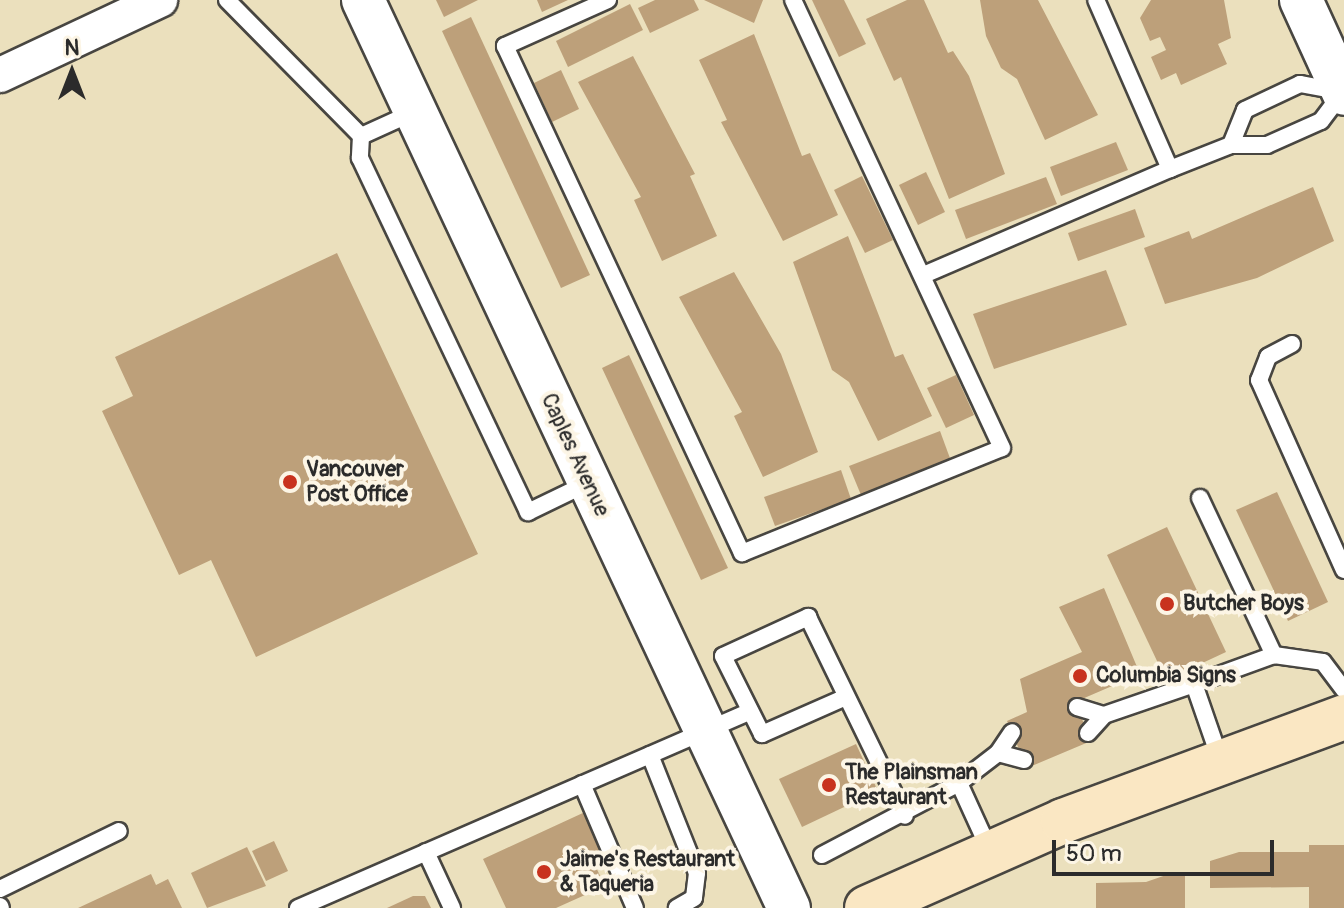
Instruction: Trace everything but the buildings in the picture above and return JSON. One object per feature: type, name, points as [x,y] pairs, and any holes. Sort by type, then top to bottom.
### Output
[{"type":"main road","points":[[867,908],[991,852],[1344,717]]},
{"type":"street","points":[[0,75],[160,0]]},
{"type":"street","name":"Caples Avenue","points":[[363,0],[789,908]]},
{"type":"street","points":[[1301,0],[1344,93]]},
{"type":"lane","points":[[227,0],[361,136],[360,158],[528,512],[588,483]]},
{"type":"lane","points":[[608,0],[505,46],[742,553],[1002,448],[926,274],[793,0]]},
{"type":"lane","points":[[1096,0],[1170,169]]},
{"type":"lane","points":[[926,274],[1231,145],[1267,145],[1321,121],[1344,93],[1300,84],[1245,110],[1231,145]]},
{"type":"lane","points":[[361,136],[416,111]]},
{"type":"lane","points":[[1292,344],[1268,357],[1259,380],[1344,570]]},
{"type":"lane","points":[[1200,498],[1274,655]]},
{"type":"lane","points":[[846,697],[762,734],[723,656],[808,617],[905,816]]},
{"type":"lane","points":[[1088,733],[1104,715],[1274,655],[1323,662],[1344,690]]},
{"type":"lane","points":[[1194,684],[1221,763]]},
{"type":"lane","points":[[1077,707],[1104,715]]},
{"type":"lane","points":[[298,908],[750,711]]},
{"type":"lane","points":[[822,855],[905,816],[959,783],[998,753],[1012,732]]},
{"type":"lane","points":[[998,753],[1024,760]]},
{"type":"lane","points":[[650,755],[697,873],[694,898],[677,908]]},
{"type":"lane","points":[[959,783],[991,852]]},
{"type":"lane","points":[[582,784],[635,908]]},
{"type":"lane","points":[[0,889],[119,831]]},
{"type":"lane","points":[[426,852],[452,908]]},
{"type":"place","name":"Vancouver Post Office","points":[[290,482]]},
{"type":"place","name":"Butcher Boys","points":[[1167,604]]},
{"type":"place","name":"Columbia Signs","points":[[1080,676]]},
{"type":"place","name":"The Plainsman Restaurant","points":[[829,785]]},
{"type":"place","name":"Jaime's Restaurant & Taqueria","points":[[544,872]]}]
